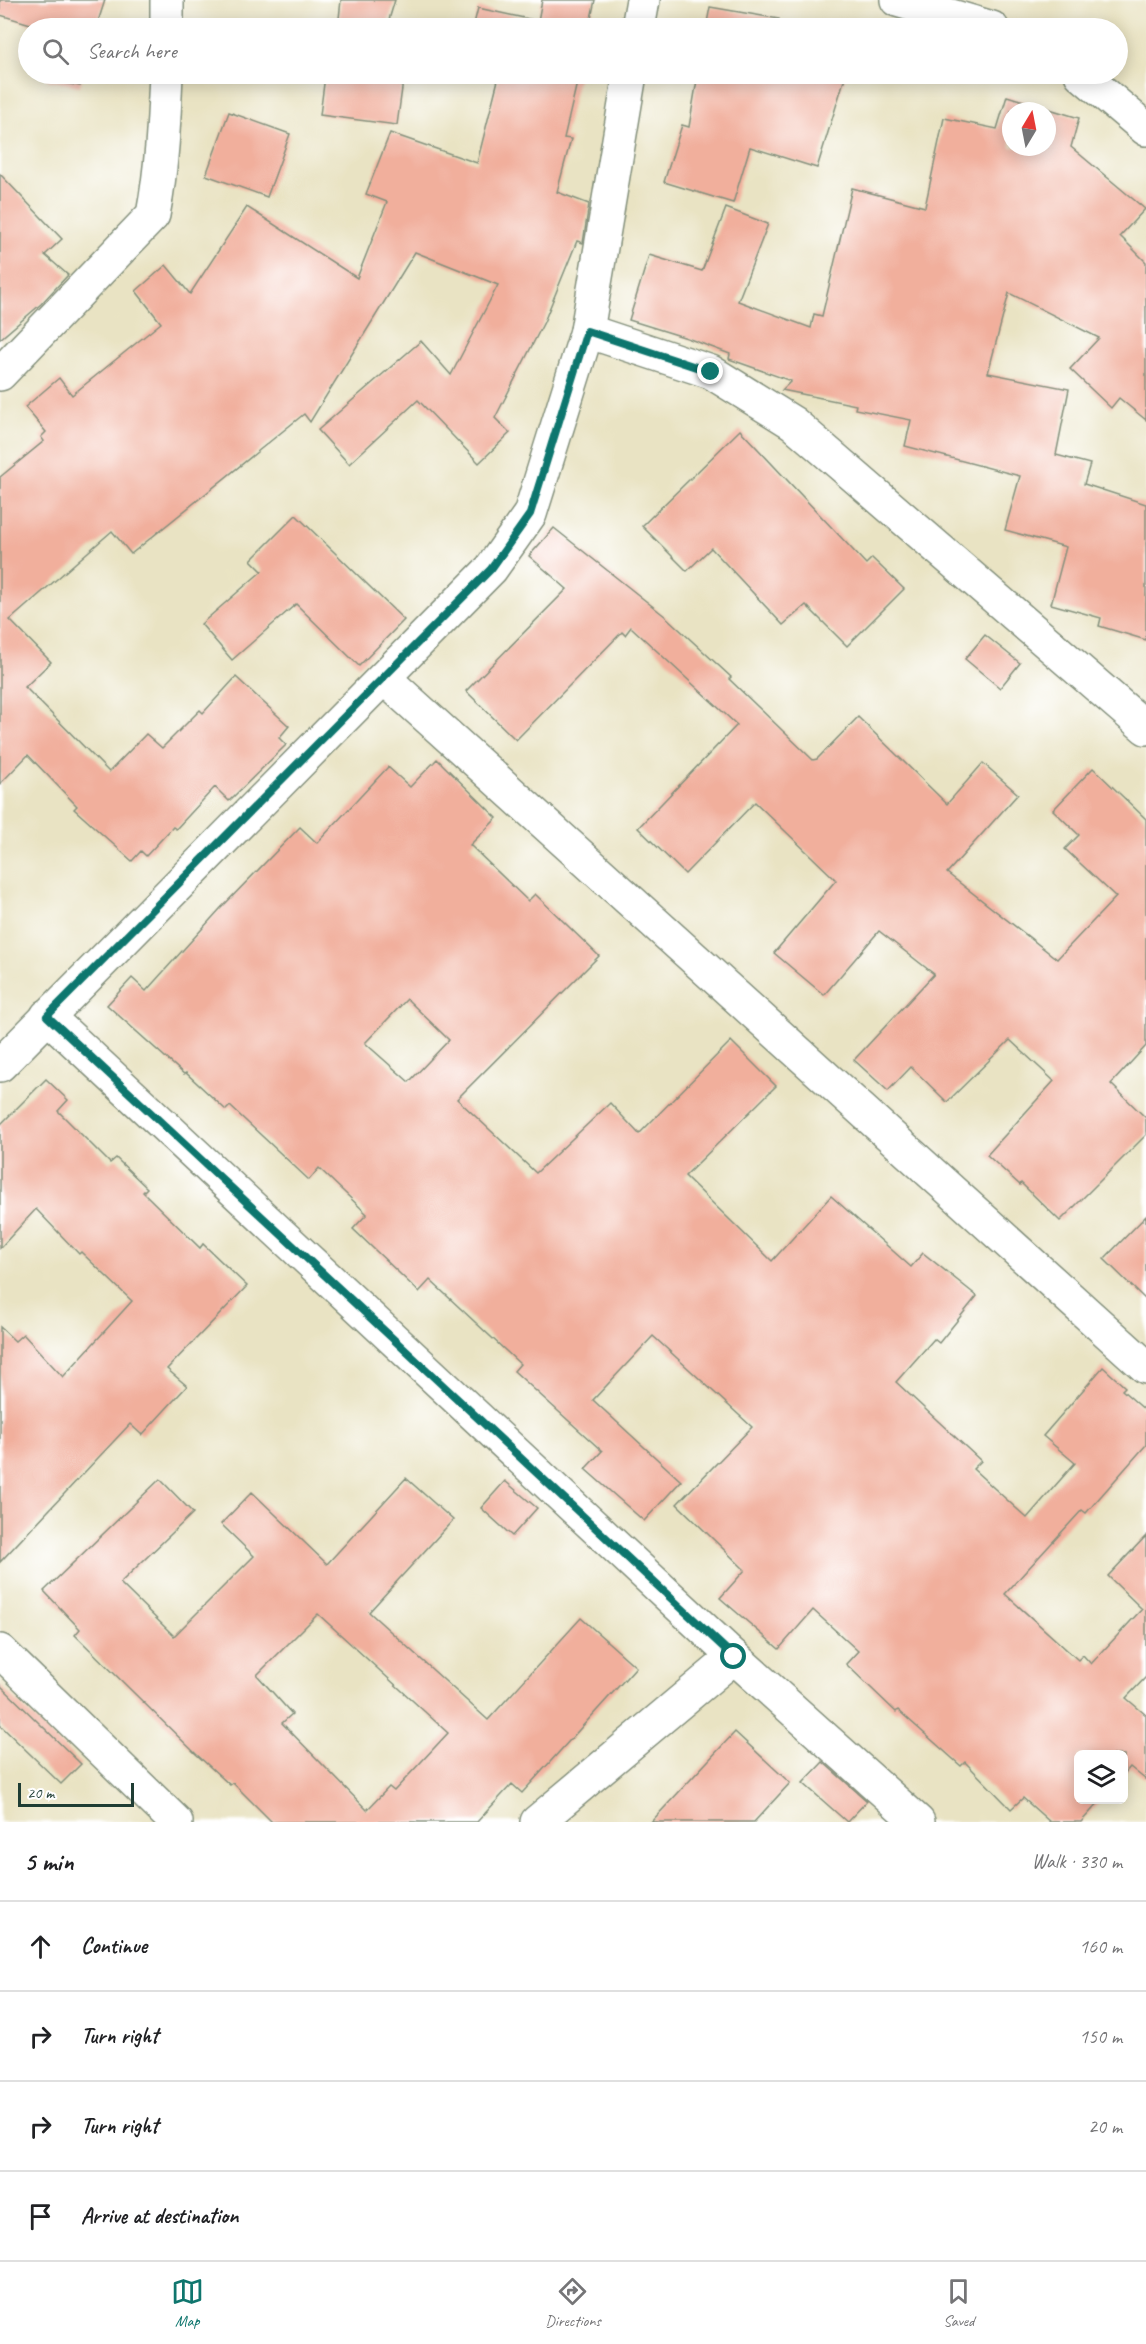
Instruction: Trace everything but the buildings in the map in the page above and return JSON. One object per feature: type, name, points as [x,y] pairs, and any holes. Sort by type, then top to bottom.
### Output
[{"type":"street","points":[[166,18],[167,0]]},
{"type":"street","points":[[640,18],[643,0]]},
{"type":"street","points":[[897,0],[958,18]]},
{"type":"street","points":[[0,374],[153,215],[159,179],[165,84]]},
{"type":"street","points":[[0,1065],[491,569],[530,514],[587,331],[628,84]]},
{"type":"street","points":[[1093,84],[1146,129]]},
{"type":"street","points":[[587,331],[711,372],[793,423],[1146,728]]},
{"type":"street","points":[[384,678],[1146,1367]]},
{"type":"street","points":[[47,1016],[734,1657],[918,1822]]},
{"type":"street","points":[[0,1651],[176,1822]]},
{"type":"street","points":[[537,1822],[734,1657]]},
{"type":"route","points":[[711,372],[587,331],[530,514],[491,569],[47,1016],[734,1657]]}]
